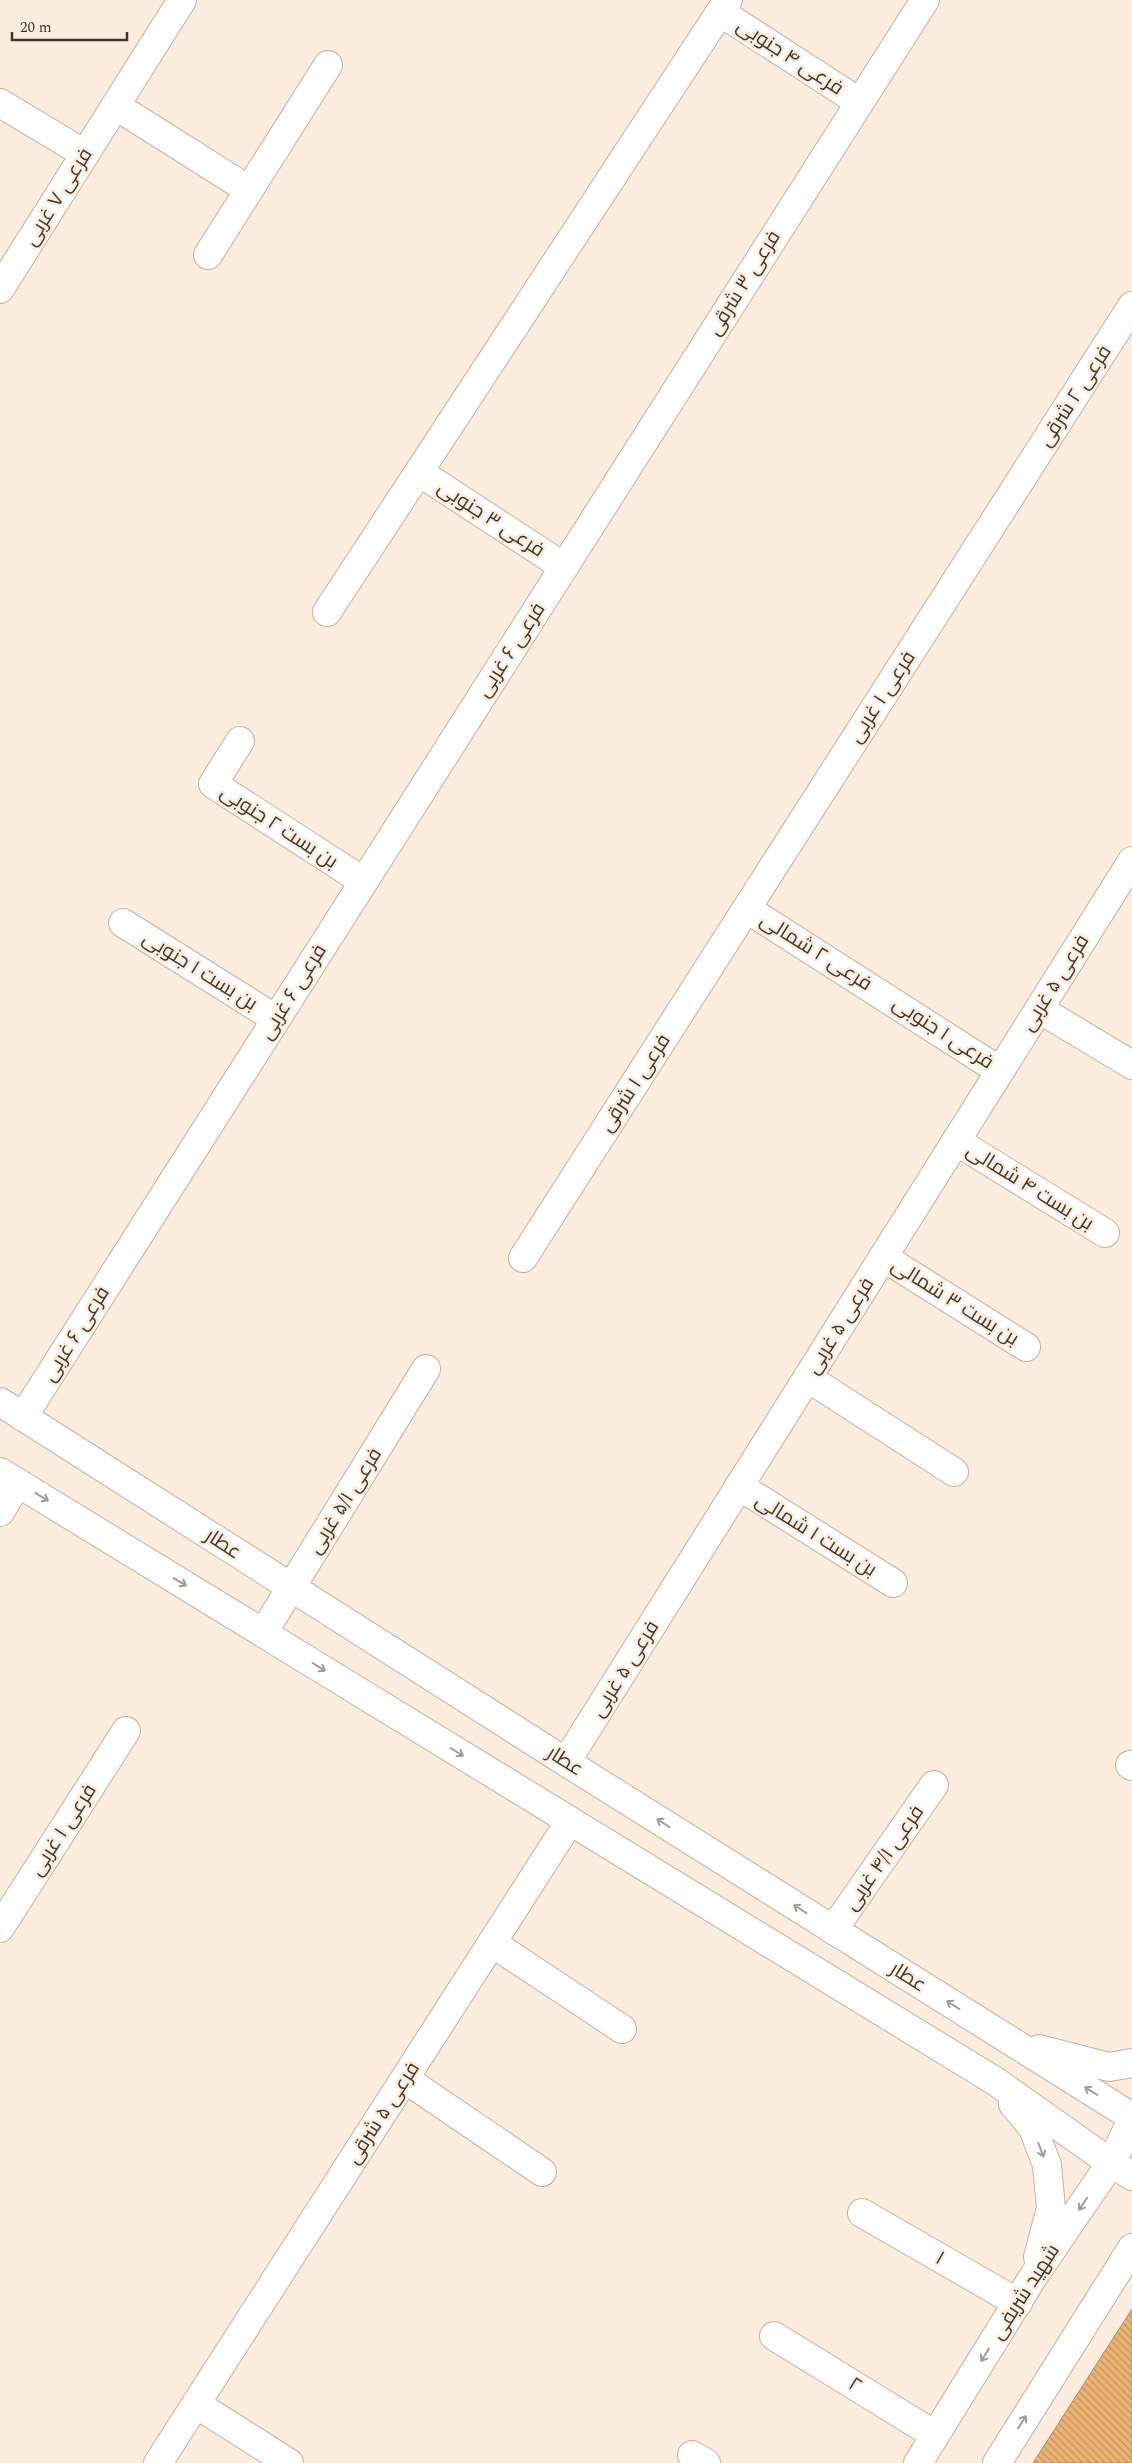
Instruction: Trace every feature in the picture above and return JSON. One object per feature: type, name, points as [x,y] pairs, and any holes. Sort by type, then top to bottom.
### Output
[{"type":"street","name":"فرعی ۷ غربی","points":[[0,289],[182,0]]},
{"type":"street","name":"فرعی ۳ شرقی","points":[[564,567],[925,0]]},
{"type":"street","points":[[327,612],[724,6]]},
{"type":"street","name":"فرعی ۴ جنوبی","points":[[724,6],[859,102]]},
{"type":"street","points":[[208,255],[328,65]]},
{"type":"street","points":[[0,103],[85,154]]},
{"type":"street","points":[[116,106],[249,190]]},
{"type":"street","name":"فرعی ۲ شرقی","points":[[1018,485],[1132,306]]},
{"type":"street","name":"فرعی ۳ جنوبی","points":[[419,472],[564,567]]},
{"type":"street","name":"فرعی ۱ غربی","points":[[747,908],[1018,485]]},
{"type":"street","name":"فرعی ۶ غربی","points":[[23,1417],[362,881],[564,567]]},
{"type":"street","name":"بن بست ۲ جنوبی","points":[[240,741],[214,784],[362,881]]},
{"type":"street","points":[[1123,895],[1132,861]]},
{"type":"street","name":"فرعی ۵ غربی","points":[[566,1762],[1039,1009],[1123,895]]},
{"type":"street","name":"فرعی ۲ شمالی","points":[[747,908],[886,996]]},
{"type":"street","name":"فرعی ۱ شرقی","points":[[523,1258],[747,908]]},
{"type":"street","name":"بن بست ۱ جنوبی","points":[[123,923],[276,1019]]},
{"type":"street","name":"فرعی ۱ جنوبی","points":[[886,996],[1000,1071]]},
{"type":"street","points":[[1039,1009],[1132,1065]]},
{"type":"street","name":"بن بست ۴ شمالی","points":[[956,1141],[1105,1233]]},
{"type":"street","name":"بن بست ۳ شمالی","points":[[883,1257],[1026,1347]]},
{"type":"street","name":"فرعی ۵/۱ غربی","points":[[263,1633],[426,1368]]},
{"type":"street","points":[[808,1378],[954,1472]]},
{"type":"street","name":"عطار","points":[[0,1402],[566,1762],[1132,2118]]},
{"type":"street","points":[[0,1512],[9,1478],[995,2081],[1121,2170]]},
{"type":"street","name":"بن بست ۱ شمالی","points":[[739,1486],[893,1583]]},
{"type":"street","name":"فرعی ۱ غربی","points":[[0,1928],[126,1731]]},
{"type":"street","name":"فرعی ۴/۱ غربی","points":[[833,1930],[934,1785]]},
{"type":"street","name":"فرعی ۵ شرقی","points":[[158,2463],[570,1821]]},
{"type":"street","points":[[492,1943],[622,2029]]},
{"type":"street","points":[[1011,2042],[1110,2067],[1132,2063]]},
{"type":"street","points":[[404,2079],[542,2172]]},
{"type":"street","points":[[995,2081],[1033,2128],[1047,2165],[1051,2208],[1033,2277]]},
{"type":"street","name":"شهید شریفی","points":[[918,2463],[1033,2277],[1121,2170],[1132,2118]]},
{"type":"street","name":"۱","points":[[862,2213],[1018,2302]]},
{"type":"street","points":[[1000,2462],[1105,2288],[1132,2248]]},
{"type":"street","points":[[1105,2288],[1132,2271]]},
{"type":"street","name":"۲","points":[[774,2336],[935,2435]]},
{"type":"street","points":[[196,2404],[289,2463]]},
{"type":"building","points":[[1132,2309],[1132,2463],[1033,2463]]}]
